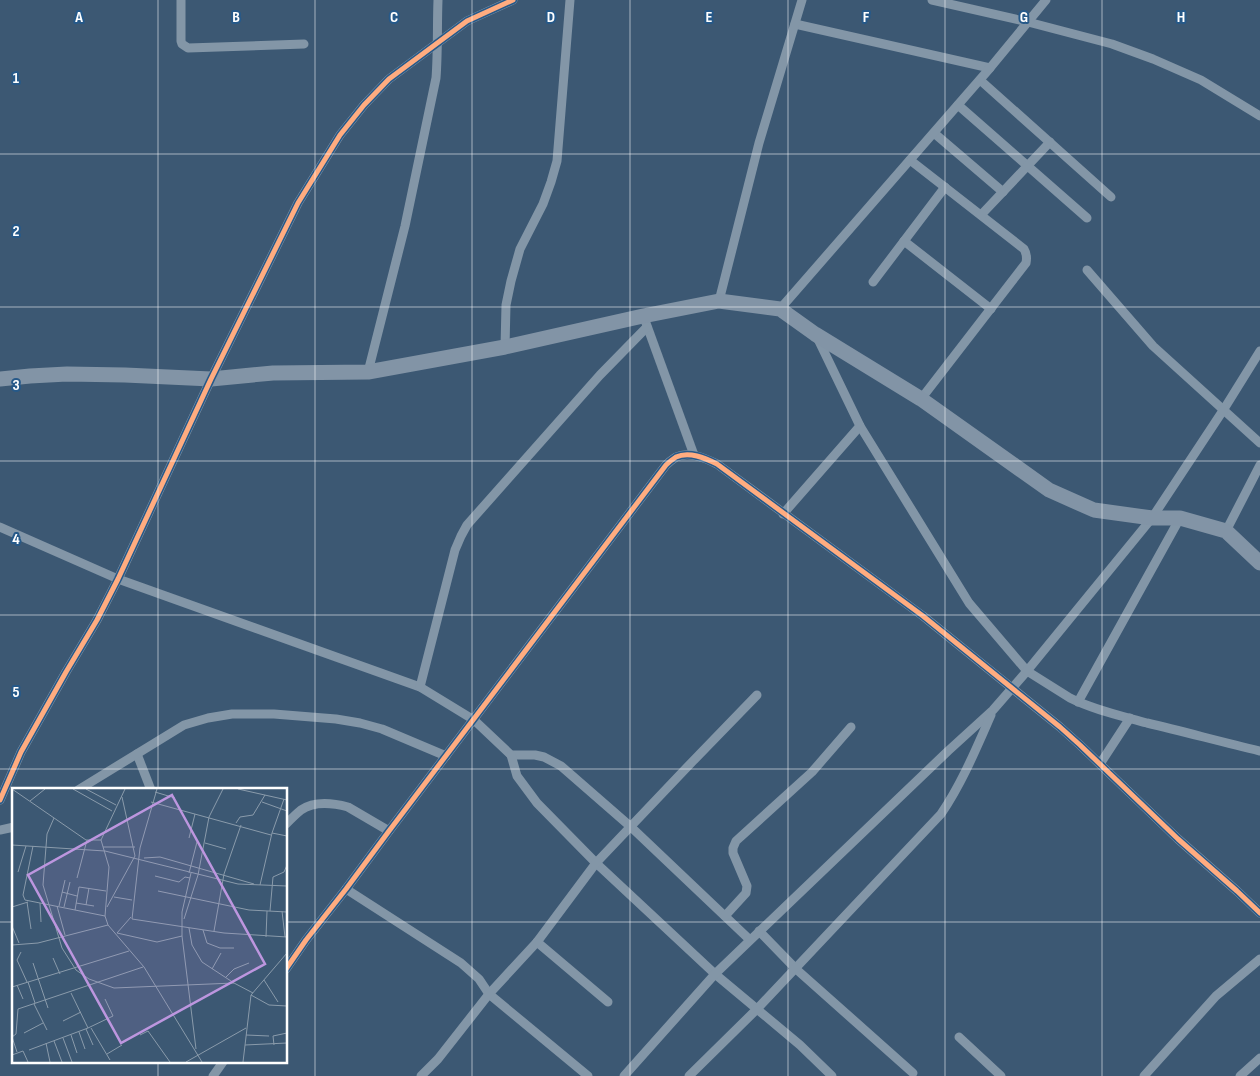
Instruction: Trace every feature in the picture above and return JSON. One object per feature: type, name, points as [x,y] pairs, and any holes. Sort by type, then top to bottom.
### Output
[{"type":"main road","points":[[0,379],[67,374],[211,379],[273,373],[368,372],[645,321],[719,301],[780,309],[815,334],[921,399],[1049,490],[1094,510],[1152,518],[1180,518],[1226,531],[1260,563]]},
{"type":"street","points":[[182,0],[181,41],[188,48],[304,44]]},
{"type":"street","points":[[368,372],[405,226],[436,78],[438,0]]},
{"type":"street","points":[[0,800],[21,752],[97,620],[118,578],[211,379],[298,203],[340,135],[364,104],[388,79],[467,21],[513,0]]},
{"type":"street","points":[[505,347],[506,304],[511,281],[520,249],[543,204],[557,162],[570,0]]},
{"type":"street","points":[[719,301],[759,144],[802,0]]},
{"type":"street","points":[[932,0],[1112,44],[1201,80],[1260,116]]},
{"type":"street","points":[[780,309],[980,80],[1046,0]]},
{"type":"street","points":[[795,24],[990,68]]},
{"type":"street","points":[[980,80],[1111,197]]},
{"type":"street","points":[[958,105],[1086,218]]},
{"type":"street","points":[[934,133],[1003,192]]},
{"type":"street","points":[[981,215],[1050,142]]},
{"type":"street","points":[[910,160],[1027,253],[1026,263],[921,399]]},
{"type":"street","points":[[874,282],[944,187]]},
{"type":"street","points":[[904,241],[991,309]]},
{"type":"street","points":[[1087,270],[1153,346],[1260,443]]},
{"type":"street","points":[[645,321],[694,455]]},
{"type":"street","points":[[420,687],[456,550],[467,525],[600,375],[645,321]]},
{"type":"street","points":[[815,334],[860,426],[969,603],[1027,672],[1078,702],[1130,718],[1260,751]]},
{"type":"street","points":[[624,1076],[715,974],[993,710],[1027,672],[1152,518],[1260,351]]},
{"type":"street","points":[[783,514],[860,426]]},
{"type":"street","points":[[288,966],[666,465],[678,457],[694,455],[716,464],[923,616],[1012,688],[1080,745],[1178,839],[1260,913]]},
{"type":"street","points":[[1226,531],[1260,465]]},
{"type":"street","points":[[1078,702],[1180,518]]},
{"type":"street","points":[[0,527],[118,578],[420,687],[474,720],[511,754],[517,776],[537,803],[596,863],[715,974],[800,1045],[832,1076]]},
{"type":"street","points":[[421,1076],[438,1059],[489,994],[537,942],[596,863],[757,695]]},
{"type":"street","points":[[689,1076],[796,969],[941,814],[966,772],[993,710]]},
{"type":"street","points":[[81,788],[184,725],[232,714],[274,714],[336,719],[382,729],[446,756]]},
{"type":"street","points":[[1100,764],[1130,718]]},
{"type":"street","points":[[725,916],[747,890],[733,853],[736,841],[812,772],[851,727]]},
{"type":"street","points":[[137,754],[150,788]]},
{"type":"street","points":[[511,754],[536,754],[561,766],[631,827],[750,940]]},
{"type":"street","points":[[288,822],[301,810],[311,805],[324,803],[348,807],[389,831]]},
{"type":"street","points":[[346,889],[460,963],[479,979],[489,994],[588,1076]]},
{"type":"street","points":[[759,931],[796,969],[913,1073]]},
{"type":"street","points":[[537,942],[608,1002]]},
{"type":"street","points":[[1144,1076],[1216,996],[1260,959]]},
{"type":"street","points":[[959,1037],[1001,1076]]},
{"type":"street","points":[[1240,1076],[1260,1058]]},
{"type":"street","points":[[213,1076],[221,1064]]},
{"type":"cycle path","points":[[0,800],[21,752],[97,620],[118,579],[211,379],[298,203],[340,135],[364,105],[389,79],[467,21],[513,0]]},
{"type":"cycle path","points":[[288,966],[666,465],[681,455],[692,455],[717,464],[923,616],[1060,727],[1178,839],[1260,913]]}]
